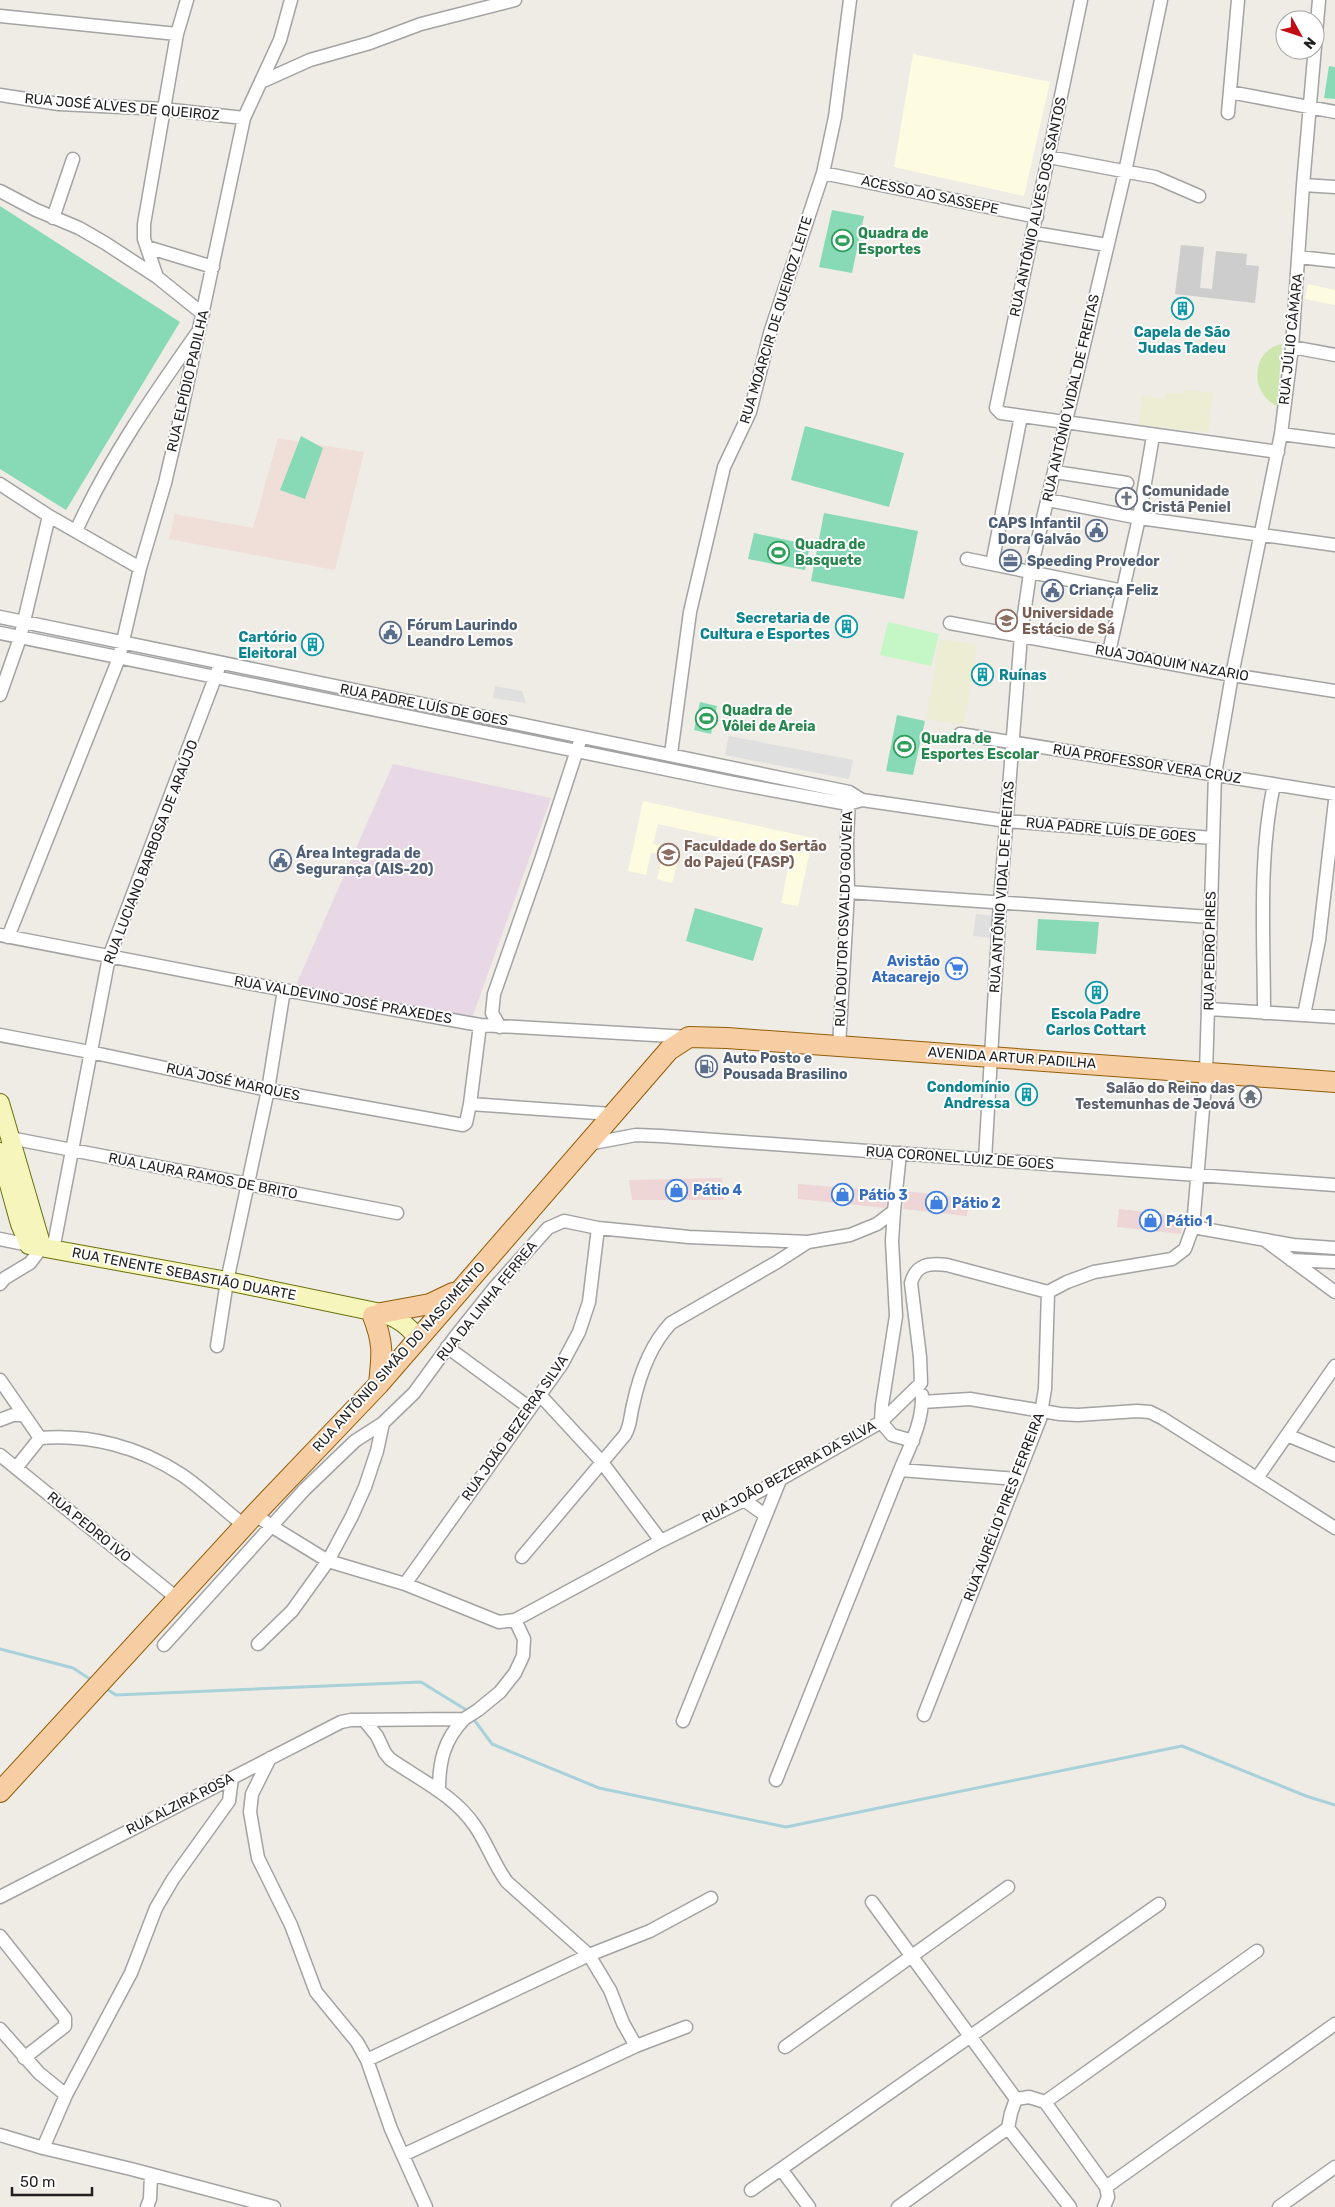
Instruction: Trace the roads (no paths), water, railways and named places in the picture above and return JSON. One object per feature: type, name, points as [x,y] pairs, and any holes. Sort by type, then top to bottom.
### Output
[{"type":"main road","name":"AVENIDA ARTUR PADILHA","points":[[689,1037],[991,1056],[1335,1082]]},
{"type":"main road","name":"RUA ANTÔNIO SIMÃO DO NASCIMENTO","points":[[0,1792],[178,1599],[257,1522],[669,1050],[689,1037]]},
{"type":"main road","points":[[378,1384],[382,1348],[374,1313],[430,1304],[460,1290]]},
{"type":"street","points":[[157,277],[147,247],[144,224],[177,34],[186,0]]},
{"type":"street","name":"RUA ELPÍDIO PADILHA","points":[[4,936],[119,658],[140,568],[165,483],[200,329],[244,118],[280,40],[291,0]]},
{"type":"street","points":[[261,82],[310,60],[370,43],[421,24],[514,0]]},
{"type":"street","name":"RUA MOARCIR DE QUEIROZ LEITE","points":[[671,754],[690,612],[724,467],[750,412],[770,332],[823,173],[841,78],[850,0]]},
{"type":"street","name":"RUA ANTÔNIO ALVES DOS SANTOS","points":[[1021,416],[1001,413],[996,408],[996,403],[1034,233],[1081,0]]},
{"type":"street","name":"RUA ANTÔNIO VIDAL DE FREITAS","points":[[985,1160],[1000,902],[1021,634],[1030,574],[1125,172],[1160,0]]},
{"type":"street","points":[[1228,113],[1238,0]]},
{"type":"street","name":"RUA JÚLIO CÂMARA","points":[[1232,675],[1281,434],[1292,347],[1303,185],[1319,0]]},
{"type":"street","points":[[0,16],[177,34]]},
{"type":"street","points":[[1230,92],[1311,109],[1335,112]]},
{"type":"street","name":"RUA JOSÉ ALVES DE QUEIROZ","points":[[0,95],[59,104],[163,109],[244,118]]},
{"type":"street","points":[[1049,157],[1165,180],[1199,196]]},
{"type":"street","points":[[53,218],[73,159]]},
{"type":"street","name":"ACESSO AO SASSEPE","points":[[823,173],[1037,217]]},
{"type":"street","points":[[1303,185],[1335,187]]},
{"type":"street","points":[[0,191],[53,218],[79,228],[105,243],[157,277],[203,314]]},
{"type":"street","points":[[1034,233],[1107,245]]},
{"type":"street","points":[[147,247],[213,267]]},
{"type":"street","points":[[1299,258],[1335,261]]},
{"type":"street","points":[[76,531],[93,494],[117,450],[200,329]]},
{"type":"street","points":[[1292,347],[1335,355]]},
{"type":"street","points":[[992,564],[1021,416],[1278,452]]},
{"type":"street","points":[[1281,434],[1335,441]]},
{"type":"street","points":[[1109,652],[1138,518],[1153,436]]},
{"type":"street","points":[[1055,472],[1127,482]]},
{"type":"street","points":[[0,484],[48,516],[140,568]]},
{"type":"street","points":[[1048,500],[1138,518],[1335,545]]},
{"type":"street","points":[[0,695],[20,638],[48,516]]},
{"type":"street","points":[[967,559],[1030,574],[1123,591]]},
{"type":"street","name":"RUA PADRE LUÍS DE GOES","points":[[0,616],[220,663],[671,754],[848,798]]},
{"type":"street","name":"RUA JOAQUIM NAZARIO","points":[[950,623],[1021,634],[1232,675],[1335,691]]},
{"type":"street","name":"RUA PADRE LUÍS DE GOES","points":[[0,634],[733,783],[1007,821],[1212,838]]},
{"type":"street","name":"RUA LUCIANO BARBOSA DE ARAÚJO","points":[[40,1249],[73,1152],[109,957],[216,678],[220,663]]},
{"type":"street","name":"RUA PEDRO PIRES","points":[[1048,1292],[1067,1282],[1094,1272],[1168,1260],[1185,1249],[1193,1227],[1206,1073],[1215,774],[1232,675]]},
{"type":"street","name":"RUA PROFESSOR VERA CRUZ","points":[[960,734],[1335,794]]},
{"type":"street","points":[[500,1027],[492,1013],[494,994],[577,752],[580,736]]},
{"type":"street","points":[[1264,1013],[1264,878],[1268,810],[1274,784]]},
{"type":"street","name":"RUA DOUTOR OSVALDO GOUVEIA","points":[[838,1046],[848,892],[846,840],[848,798]]},
{"type":"street","points":[[1304,1015],[1320,940],[1330,878],[1335,801]]},
{"type":"street","points":[[848,892],[1210,917]]},
{"type":"street","name":"RUA VALDEVINO JOSÉ PRAXEDES","points":[[4,936],[284,990],[480,1025],[689,1037]]},
{"type":"street","points":[[217,1346],[247,1185],[268,1090],[284,990]]},
{"type":"street","points":[[1209,1009],[1335,1017]]},
{"type":"street","points":[[480,1025],[470,1104],[612,1114]]},
{"type":"street","name":"RUA JOSÉ MARQUES","points":[[0,1036],[90,1052],[268,1090],[461,1125],[466,1123],[470,1104]]},
{"type":"street","points":[[0,1103],[5,1145],[20,1224],[40,1249],[30,1263],[5,1278],[0,1284]]},
{"type":"street","name":"RUA CORONEL LUIZ DE GOES","points":[[585,1145],[636,1136],[662,1136],[1335,1185]]},
{"type":"street","name":"RUA LAURA RAMOS DE BRITO","points":[[5,1145],[73,1152],[397,1213]]},
{"type":"street","points":[[900,1153],[892,1241],[896,1316],[881,1422],[892,1435],[913,1441]]},
{"type":"street","name":"RUA DA LINHA FERREA","points":[[164,1645],[257,1522],[335,1460],[355,1441],[383,1423],[414,1393],[495,1286],[548,1228],[564,1222],[598,1228],[689,1238],[808,1242],[850,1235],[877,1224],[894,1211]]},
{"type":"street","points":[[1193,1227],[1293,1245],[1335,1248]]},
{"type":"street","name":"RUA JOÃO BEZERRA SILVA","points":[[405,1584],[562,1364],[579,1332],[587,1310],[593,1277],[598,1228]]},
{"type":"street","points":[[1262,1238],[1335,1292]]},
{"type":"street","name":"RUA TENENTE SEBASTIÃO DUARTE","points":[[0,1239],[40,1249],[228,1281],[395,1318],[412,1330],[418,1339]]},
{"type":"street","points":[[522,1557],[628,1430],[637,1388],[656,1343],[671,1323],[808,1242]]},
{"type":"street","points":[[1291,1260],[1335,1262]]},
{"type":"street","points":[[776,1780],[913,1441],[922,1402],[917,1330],[911,1292],[913,1275],[924,1265],[933,1263],[1048,1292]]},
{"type":"street","name":"RUA AURÉLIO PIRES FERREIRA","points":[[924,1715],[1040,1419],[1045,1388],[1048,1292]]},
{"type":"street","points":[[448,1347],[530,1408]]},
{"type":"street","points":[[1257,1478],[1335,1366]]},
{"type":"street","points":[[0,1380],[40,1438]]},
{"type":"street","name":"RUA JOÃO BEZERRA DA SILVA","points":[[405,1584],[499,1622],[516,1620],[661,1540],[744,1500],[881,1422],[921,1383]]},
{"type":"street","points":[[540,1395],[601,1461],[661,1540]]},
{"type":"street","points":[[922,1402],[970,1400],[1078,1415],[1137,1411],[1150,1412],[1335,1528]]},
{"type":"street","points":[[0,1420],[13,1415],[23,1415]]},
{"type":"street","points":[[258,1644],[292,1612],[328,1561],[352,1516],[364,1487],[377,1451],[383,1423]]},
{"type":"street","points":[[1287,1435],[1335,1455]]},
{"type":"street","points":[[40,1438],[86,1438],[119,1445],[147,1455],[257,1522],[328,1561],[405,1584]]},
{"type":"street","points":[[16,1468],[40,1438]]},
{"type":"street","name":"RUA PEDRO IVO","points":[[0,1455],[178,1599]]},
{"type":"street","points":[[900,1470],[1017,1479]]},
{"type":"street","points":[[683,1721],[780,1480]]},
{"type":"street","points":[[744,1500],[765,1515]]},
{"type":"street","points":[[439,1790],[442,1754],[454,1730],[464,1719],[492,1700],[515,1673],[523,1656],[525,1648],[524,1639],[516,1620]]},
{"type":"street","name":"RUA ALZIRA ROSA","points":[[0,1897],[341,1722],[351,1720],[464,1719]]},
{"type":"street","points":[[364,1720],[377,1736],[390,1759],[439,1790],[459,1806],[476,1826],[497,1869],[507,1882],[589,1955],[606,1983],[636,2046]]},
{"type":"street","points":[[270,1758],[252,1794],[250,1812],[258,1858],[291,1925],[316,1992],[357,2042],[367,2060],[391,2129],[426,2207]]},
{"type":"street","points":[[43,2148],[66,2095],[128,1979],[156,1908],[173,1878],[229,1801],[232,1778]]},
{"type":"street","points":[[784,2048],[1008,1887]]},
{"type":"street","points":[[367,2060],[589,1955],[650,1931],[711,1898]]},
{"type":"street","points":[[872,1902],[1016,2099]]},
{"type":"street","points":[[751,2190],[1159,1904]]},
{"type":"street","points":[[0,1936],[66,2018],[64,2026],[24,2058]]},
{"type":"street","points":[[1045,2102],[1257,1950]]},
{"type":"street","points":[[1106,2186],[1335,2024]]},
{"type":"street","points":[[403,2155],[636,2046],[686,2028]]},
{"type":"street","points":[[0,2029],[24,2058],[51,2084],[66,2095]]},
{"type":"street","points":[[1016,2099],[1037,2098],[1045,2102],[1106,2186],[1108,2196],[1104,2207]]},
{"type":"street","points":[[898,2207],[1008,2128],[1016,2099]]},
{"type":"street","points":[[1008,2128],[1070,2207]]},
{"type":"street","points":[[0,2135],[43,2148],[274,2207]]},
{"type":"street","points":[[1279,2207],[1335,2167]]},
{"type":"street","points":[[781,2168],[809,2207]]},
{"type":"street","points":[[147,2207],[150,2199],[151,2175]]},
{"type":"waterway","points":[[0,1649],[73,1668],[93,1681]]},
{"type":"waterway","points":[[105,1688],[116,1695],[421,1682],[468,1711]]},
{"type":"waterway","points":[[475,1721],[492,1744],[599,1788],[786,1827],[1182,1746],[1306,1796],[1335,1805]]},
{"type":"place","name":"Quadra de Esportes","points":[[842,241]]},
{"type":"place","name":"Capela de São Judas Tadeu","points":[[1182,309]]},
{"type":"place","name":"Comunidade Cristã Peniel","points":[[1126,499]]},
{"type":"place","name":"CAPS Infantil Dora Galvão","points":[[1097,531]]},
{"type":"place","name":"Quadra de Basquete","points":[[779,552]]},
{"type":"place","name":"Speeding Provedor","points":[[1011,561]]},
{"type":"place","name":"Criança Feliz","points":[[1053,590]]},
{"type":"place","name":"Universidade Estácio de Sá","points":[[1006,621]]},
{"type":"place","name":"Secretaria de Cultura e Esportes","points":[[846,626]]},
{"type":"place","name":"Fórum Laurindo Leandro Lemos","points":[[391,633]]},
{"type":"place","name":"Cartório Eleitoral","points":[[313,645]]},
{"type":"place","name":"Ruínas","points":[[983,675]]},
{"type":"place","name":"Quadra de Vôlei de Areia","points":[[706,718]]},
{"type":"place","name":"Quadra de Esportes Escolar","points":[[905,746]]},
{"type":"place","name":"Faculdade do Sertão do Pajeú (FASP)","points":[[668,854]]},
{"type":"place","name":"Área Integrada de Segurança (AIS-20)","points":[[280,861]]},
{"type":"place","name":"Avistão Atacarejo","points":[[956,969]]},
{"type":"place","name":"Escola Padre Carlos Cottart","points":[[1096,992]]},
{"type":"place","name":"Auto Posto e Pousada Brasilino","points":[[707,1066]]},
{"type":"place","name":"Condomínio Andressa","points":[[1026,1095]]},
{"type":"place","name":"Salão do Reino das Testemunhas de Jeová","points":[[1251,1096]]},
{"type":"place","name":"Pátio 4","points":[[677,1190]]},
{"type":"place","name":"Pátio 3","points":[[843,1195]]},
{"type":"place","name":"Pátio 2","points":[[936,1203]]},
{"type":"place","name":"Pátio 1","points":[[1150,1221]]}]
